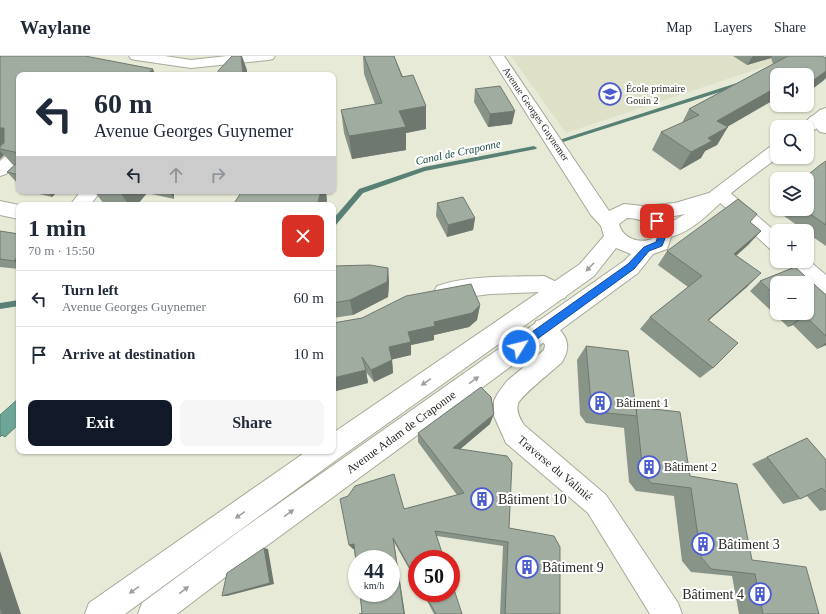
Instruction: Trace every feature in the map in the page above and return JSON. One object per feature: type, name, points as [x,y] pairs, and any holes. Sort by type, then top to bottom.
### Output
[{"type":"main road","points":[[136,56],[191,64],[213,69],[268,56]]},
{"type":"main road","name":"Avenue Georges Guynemer","points":[[497,56],[612,230]]},
{"type":"main road","points":[[612,230],[629,247],[655,241],[691,220],[718,196],[770,155]]},
{"type":"main road","points":[[0,170],[16,156]]},
{"type":"main road","points":[[574,172],[615,204],[638,212],[657,221],[655,241]]},
{"type":"main road","points":[[82,202],[89,194]]},
{"type":"main road","points":[[336,446],[558,292],[587,270],[612,230],[612,218],[617,214],[676,210],[718,196]]},
{"type":"main road","points":[[718,196],[770,238]]},
{"type":"main road","points":[[0,208],[16,211]]},
{"type":"main road","name":"Avenue Adam de Craponne","points":[[162,611],[251,540],[544,328],[631,267],[655,241]]},
{"type":"main road","points":[[804,268],[826,287]]},
{"type":"main road","points":[[424,295],[490,286],[544,284],[558,292]]},
{"type":"main road","name":"Traverse du Valinié","points":[[544,328],[556,343],[554,355],[515,388],[506,401],[506,416],[515,434],[597,504],[667,614]]},
{"type":"main road","points":[[100,614],[325,454]]},
{"type":"shaded area","name":"École primaire Gouin 2","points":[[511,56],[796,56],[566,133]]},
{"type":"water","points":[[16,401],[16,427],[5,437],[2,435],[0,437],[0,415]]},
{"type":"building","points":[[0,56],[85,56],[153,69],[150,72],[16,72],[16,152],[0,149],[0,146],[4,143],[4,128],[0,128]]},
{"type":"building","points":[[232,56],[241,56],[243,72],[218,71]]},
{"type":"building","points":[[364,56],[394,56],[402,77],[413,75],[426,106],[399,111],[406,127],[349,136],[341,110],[382,103]]},
{"type":"building","points":[[788,56],[821,56],[826,58],[826,71],[814,80],[814,68],[770,68],[770,91],[717,121],[728,127],[708,138],[712,141],[691,152],[661,132],[699,115],[689,109]]},
{"type":"building","points":[[500,86],[515,111],[490,114],[475,89]]},
{"type":"building","points":[[826,161],[826,225],[813,216],[814,172],[812,172]]},
{"type":"building","points":[[16,164],[16,174],[7,172]]},
{"type":"building","points":[[240,194],[320,194],[318,202],[235,202]]},
{"type":"building","points":[[463,197],[475,218],[448,225],[437,203]]},
{"type":"building","points":[[738,199],[757,214],[750,222],[761,231],[734,254],[761,273],[708,320],[738,343],[713,368],[650,317],[702,276],[667,251]]},
{"type":"building","points":[[0,231],[16,234],[16,259],[14,261],[0,259]]},
{"type":"building","points":[[370,265],[388,268],[387,282],[350,300],[336,302],[336,266]]},
{"type":"building","points":[[796,268],[805,276],[772,276]]},
{"type":"building","points":[[770,277],[770,290],[760,281]]},
{"type":"building","points":[[471,284],[480,305],[472,313],[434,322],[435,326],[408,332],[411,342],[389,347],[392,360],[371,370],[362,357],[366,370],[336,377],[336,322],[362,318],[406,296]]},
{"type":"building","points":[[814,284],[826,295],[826,336],[809,320],[814,320]]},
{"type":"building","points":[[586,346],[628,351],[637,416],[597,412],[591,403]]},
{"type":"building","points":[[481,387],[491,397],[494,414],[453,448],[507,456],[512,463],[509,528],[554,536],[560,547],[560,614],[505,614],[508,542],[435,531],[441,550],[408,550],[408,565],[393,538],[395,550],[355,550],[354,544],[349,545],[340,499],[348,496],[355,486],[394,474],[404,509],[464,493],[418,433]]},
{"type":"building","points":[[636,407],[680,412],[690,476],[737,484],[752,560],[806,567],[819,614],[763,614],[755,574],[711,569],[701,557],[691,488],[651,483],[643,473]]},
{"type":"building","points":[[807,438],[826,460],[826,492],[822,488],[800,499],[767,457]]},
{"type":"building","points":[[264,548],[270,583],[222,596],[227,573]]},
{"type":"building","points":[[400,586],[404,614],[359,614],[362,613],[361,602],[400,602]]},
{"type":"building","points":[[429,602],[458,602],[462,614],[436,614]]},
{"type":"waterway","name":"Canal de Craponne","points":[[561,141],[737,85]]},
{"type":"waterway","name":"Canal de Craponne","points":[[336,220],[361,191],[424,169],[534,148]]},
{"type":"waterway","name":"Canal de Craponne","points":[[0,306],[16,303]]},
{"type":"place","name":"École primaire Gouin 2","points":[[610,94]]},
{"type":"place","name":"Bâtiment 1","points":[[600,403]]},
{"type":"place","name":"Bâtiment 2","points":[[649,467]]},
{"type":"place","name":"Bâtiment 10","points":[[482,499]]},
{"type":"place","name":"Bâtiment 3","points":[[703,544]]},
{"type":"place","name":"Bâtiment 9","points":[[527,567]]},
{"type":"place","name":"Bâtiment 4","points":[[760,594]]},
{"type":"route","points":[[519,347],[631,267],[646,249],[660,244],[663,239],[663,233],[657,221]]}]
